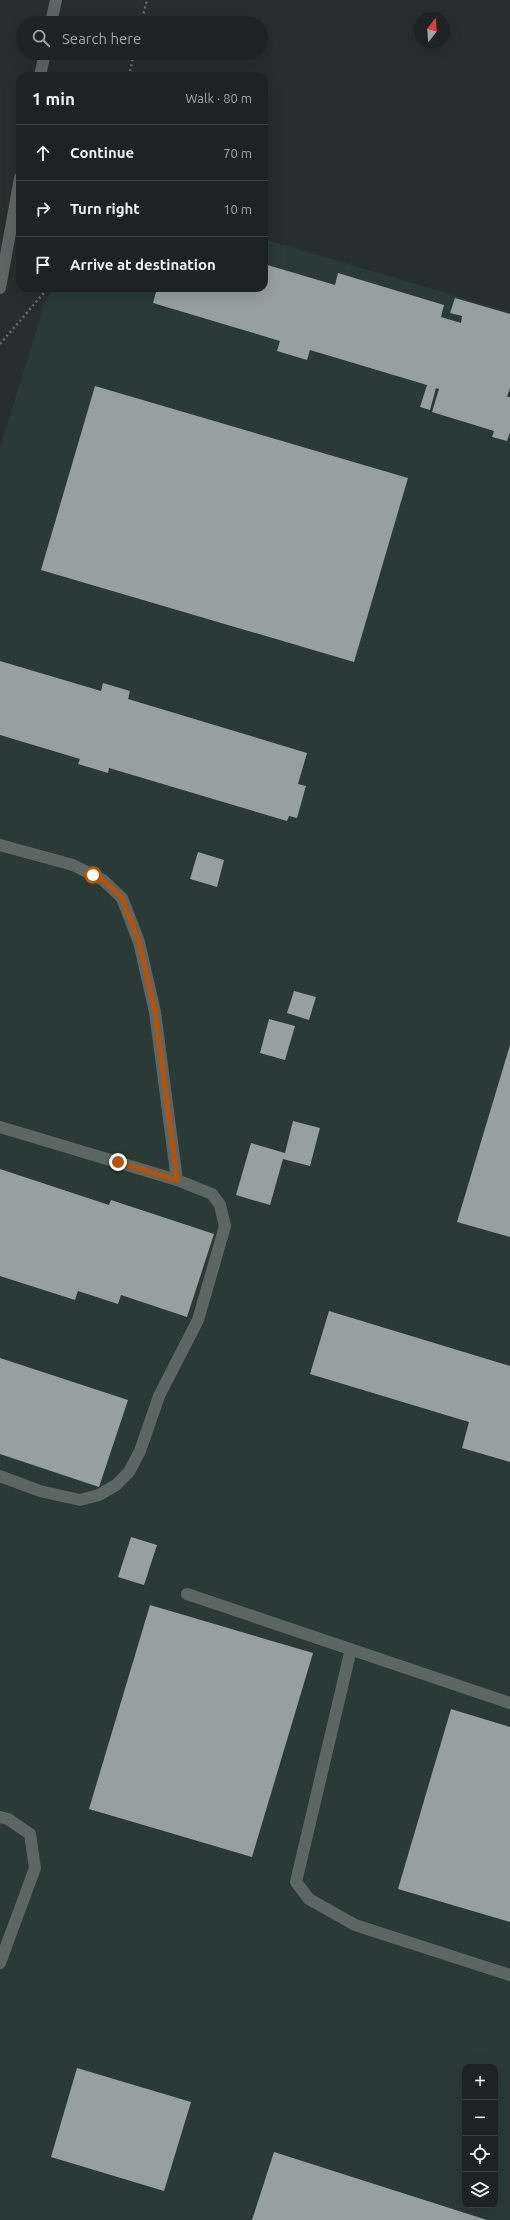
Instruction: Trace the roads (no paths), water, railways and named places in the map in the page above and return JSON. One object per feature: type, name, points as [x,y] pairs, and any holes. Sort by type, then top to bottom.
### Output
[{"type":"street","points":[[53,16],[56,0]]},
{"type":"street","points":[[41,72],[43,60]]},
{"type":"street","points":[[0,288],[16,200]]},
{"type":"street","points":[[0,845],[74,865],[103,880],[122,898],[139,942],[155,1012],[177,1180]]},
{"type":"street","points":[[0,1127],[177,1180],[212,1194],[220,1205],[225,1226],[198,1320],[159,1396],[140,1451],[129,1472],[116,1485],[98,1495],[80,1500],[40,1491],[0,1476]]},
{"type":"street","points":[[187,1594],[510,1703]]},
{"type":"street","points":[[351,1649],[296,1882],[309,1899],[355,1925],[510,1975]]},
{"type":"street","points":[[0,1816],[8,1819],[30,1834],[35,1868],[0,1963]]}]
